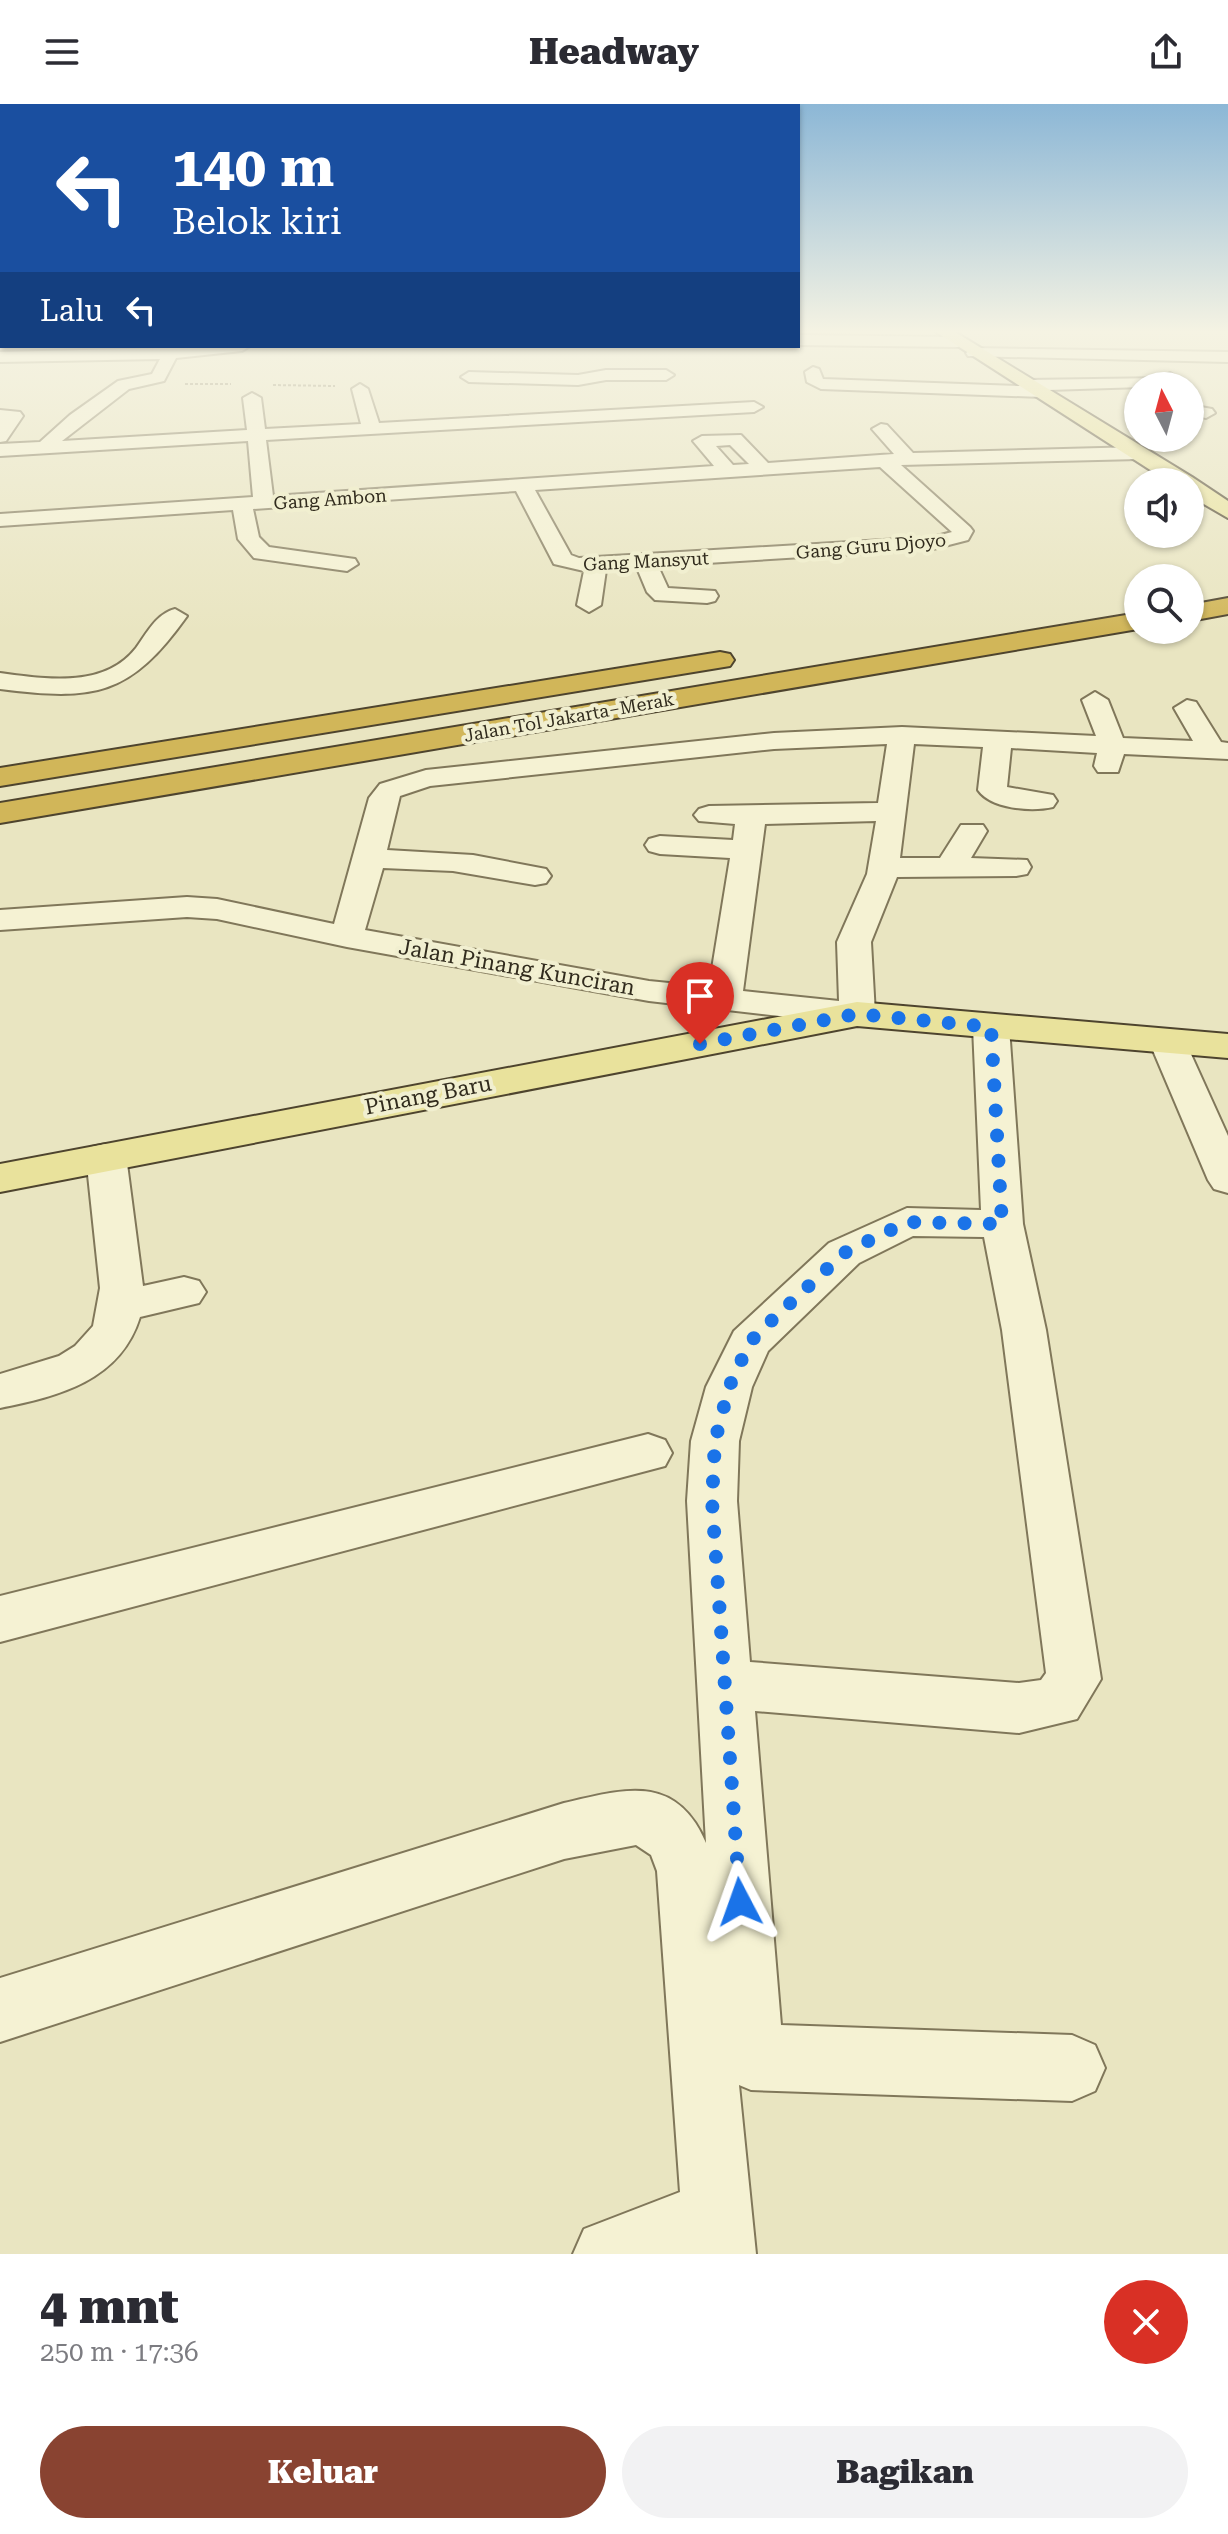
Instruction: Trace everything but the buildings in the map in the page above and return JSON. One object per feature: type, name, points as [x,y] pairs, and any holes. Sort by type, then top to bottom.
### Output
[{"type":"highway","points":[[1204,610],[1228,606]]},
{"type":"highway","name":"Jalan Tol Jakarta–Merak","points":[[0,813],[1124,623]]},
{"type":"highway","name":"Jalan Tol Jakarta–Merak","points":[[0,777],[748,656]]},
{"type":"main road","points":[[1107,432],[1162,468]]},
{"type":"main road","points":[[1204,495],[1228,511]]},
{"type":"main road","name":"Jalan Pinang Kunciran","points":[[857,1014],[1228,1046]]},
{"type":"main road","name":"Pinang Baru","points":[[0,1178],[857,1014]]},
{"type":"street","points":[[44,448],[61,432]]},
{"type":"street","points":[[255,432],[264,503]]},
{"type":"street","points":[[0,450],[350,432]]},
{"type":"street","points":[[884,432],[908,459]]},
{"type":"street","points":[[729,472],[702,441],[735,439],[764,469]]},
{"type":"street","name":"Gang Ambon","points":[[0,520],[264,503],[328,488],[523,486],[908,459],[1139,453]]},
{"type":"street","name":"Gang Guru Djoyo","points":[[766,554],[933,543],[961,536],[963,531],[885,461]]},
{"type":"street","name":"Gang Mansyut","points":[[523,486],[566,563],[596,565],[766,554]]},
{"type":"street","points":[[242,504],[249,539],[262,553],[347,564]]},
{"type":"street","points":[[19,542],[24,518]]},
{"type":"street","points":[[645,562],[658,592],[663,595],[707,596]]},
{"type":"street","points":[[589,605],[596,565]]},
{"type":"street","points":[[0,681],[27,685],[105,679],[131,668],[160,628],[175,616]]},
{"type":"street","points":[[1095,700],[1110,755]]},
{"type":"street","points":[[1187,708],[1219,750]]},
{"type":"street","points":[[998,739],[992,790],[1001,796],[1043,801]]},
{"type":"street","points":[[709,764],[998,739],[1110,755],[1219,750]]},
{"type":"street","points":[[347,937],[370,859],[383,798],[390,790],[426,778],[774,741],[900,748]]},
{"type":"street","points":[[857,1014],[854,942],[883,868],[900,748]]},
{"type":"street","points":[[709,815],[751,817],[836,810],[892,812]]},
{"type":"street","points":[[724,1000],[751,817]]},
{"type":"street","points":[[950,867],[972,831]]},
{"type":"street","points":[[660,845],[748,850]]},
{"type":"street","points":[[370,859],[425,858],[480,862],[535,876]]},
{"type":"street","points":[[883,868],[1016,867]]},
{"type":"street","name":"Jalan Pinang Kunciran","points":[[0,920],[187,907],[217,909],[347,937],[642,990],[857,1014]]},
{"type":"street","points":[[726,1684],[1019,1708],[1057,1702],[1074,1679],[1024,1330],[1002,1224],[991,1027]]},
{"type":"street","points":[[1167,1041],[1228,1180]]},
{"type":"street","points":[[0,1391],[53,1381],[83,1366],[110,1341],[122,1306],[113,1189],[106,1156]]},
{"type":"street","points":[[1002,1224],[907,1222],[844,1253],[750,1342],[729,1387],[715,1441],[712,1501],[751,2057],[1072,2068]]},
{"type":"street","points":[[122,1306],[184,1292]]},
{"type":"street","points":[[0,1619],[648,1453]]},
{"type":"street","points":[[0,2010],[564,1831],[632,1817],[654,1819],[672,1834],[687,1871],[718,2234],[609,2254]]},
{"type":"route","points":[[700,1044],[857,1014],[991,1027],[1002,1224],[907,1222],[844,1253],[750,1342],[729,1387],[715,1441],[712,1501],[740,1902]]}]
